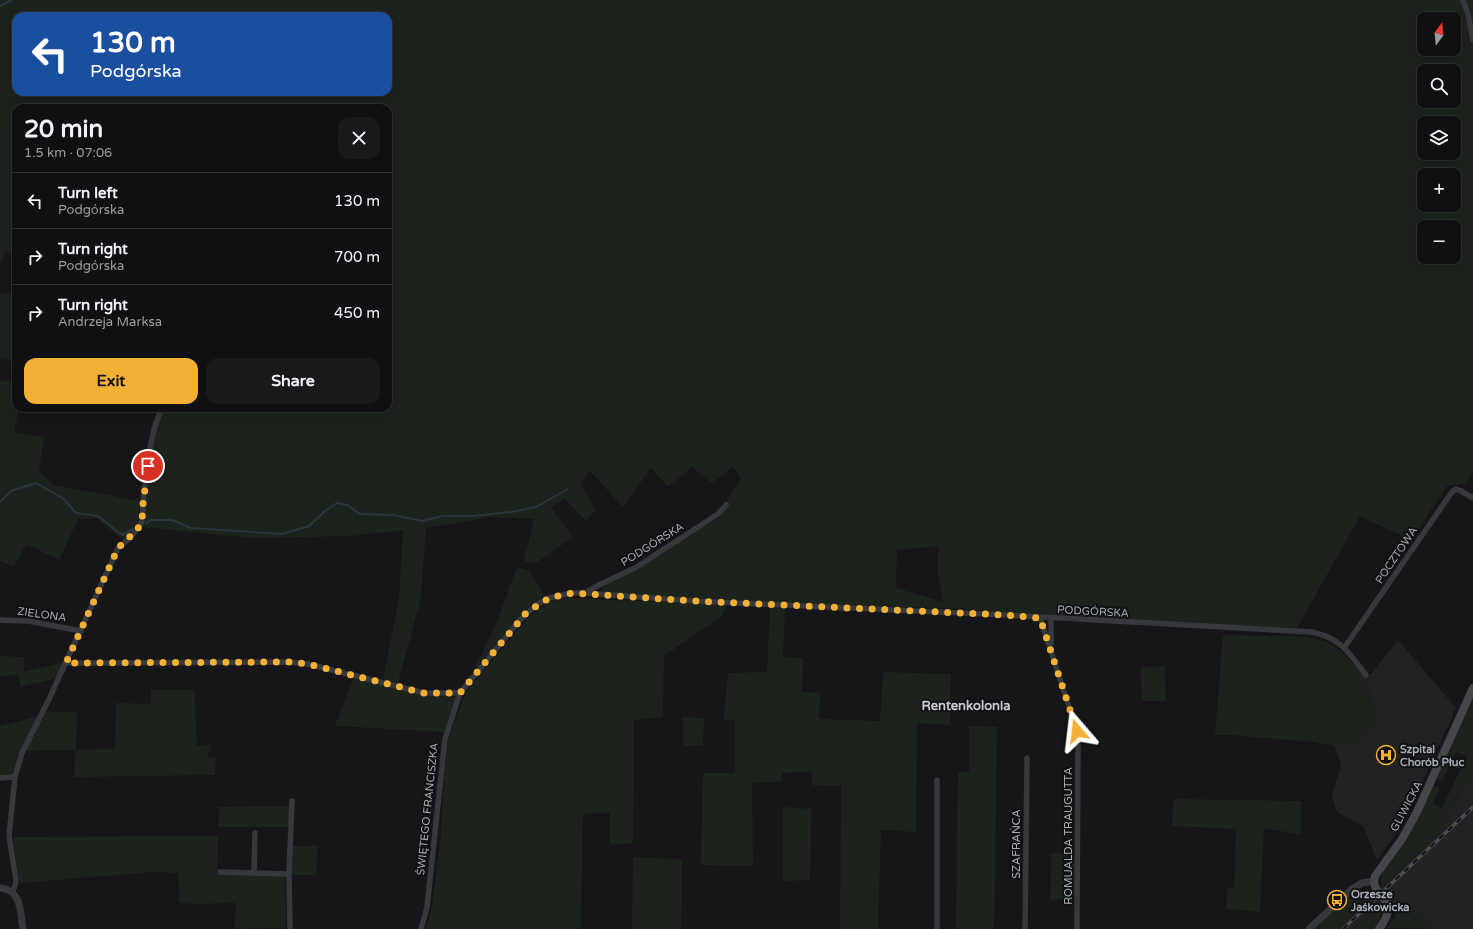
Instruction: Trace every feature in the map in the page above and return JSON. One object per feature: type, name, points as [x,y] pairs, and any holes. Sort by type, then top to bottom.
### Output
[{"type":"main road","name":"GLIWICKA","points":[[1374,881],[1378,871],[1402,839],[1417,812],[1473,688]]},
{"type":"main road","points":[[1374,881],[1374,887],[1386,903],[1388,909],[1380,929]]},
{"type":"street","points":[[1464,0],[1473,40]]},
{"type":"street","points":[[12,892],[16,880],[9,836],[16,777],[22,753],[81,631],[118,548],[137,530],[142,521],[152,439],[156,421],[161,412]]},
{"type":"street","name":"POCZTOWA","points":[[1344,648],[1452,492],[1456,489],[1472,496]]},
{"type":"street","name":"PODGÓRSKA","points":[[585,593],[635,568],[718,514],[726,505]]},
{"type":"street","name":"PODGÓRSKA","points":[[460,693],[526,613],[549,598],[572,593],[694,601],[1312,632],[1331,638],[1344,648],[1366,675]]},
{"type":"street","name":"ROMUALDA TRAUGUTTA","points":[[1040,618],[1075,725],[1078,740],[1077,929]]},
{"type":"street","name":"ROMUALDA TRAUGUTTA","points":[[1051,618],[1051,651]]},
{"type":"street","name":"ZIELONA","points":[[0,620],[28,621],[81,631]]},
{"type":"street","points":[[66,663],[289,662],[308,664],[424,693],[460,693]]},
{"type":"street","name":"ŚWIĘTEGO FRANCISZKA","points":[[421,929],[426,907],[445,739],[460,693]]},
{"type":"street","name":"SZAFRAŃCA","points":[[1025,929],[1027,758]]},
{"type":"street","points":[[0,778],[16,777]]},
{"type":"street","points":[[937,780],[937,929]]},
{"type":"street","points":[[290,929],[289,874],[292,801]]},
{"type":"street","points":[[254,873],[255,832]]},
{"type":"street","points":[[220,872],[289,874]]},
{"type":"street","points":[[1309,929],[1352,889],[1362,883],[1374,881]]},
{"type":"street","points":[[0,888],[12,892],[18,900],[23,929]]},
{"type":"shaded area","points":[[0,0],[1473,0],[1473,473],[1465,484],[1447,486],[1411,540],[1360,516],[1297,628],[1224,626],[945,608],[850,606],[605,593],[602,590],[603,586],[635,571],[720,517],[726,502],[741,479],[733,467],[712,483],[692,467],[668,487],[651,468],[623,507],[589,470],[581,485],[596,510],[586,521],[564,498],[551,508],[573,537],[536,563],[524,561],[534,519],[490,517],[426,528],[421,597],[398,683],[383,679],[399,599],[403,530],[352,536],[251,538],[142,527],[145,492],[157,420],[162,412],[392,412],[392,104],[12,104],[12,254],[7,252],[0,262]],"holes":[[[938,546],[938,574],[943,602],[896,588],[897,550]]]},
{"type":"shaded area","points":[[12,293],[12,361],[0,359],[0,294]]},
{"type":"shaded area","points":[[5,380],[12,382],[12,412],[18,412],[14,432],[44,437],[39,471],[54,485],[140,501],[137,523],[123,540],[97,518],[78,519],[59,560],[26,544],[14,567],[0,561],[0,382]]},
{"type":"shaded area","points":[[517,567],[529,570],[544,595],[531,604],[472,673],[495,627]]},
{"type":"shaded area","points":[[567,598],[726,605],[722,616],[664,656],[663,717],[634,720],[633,843],[610,845],[610,813],[583,814],[581,929],[425,929],[431,912],[440,846],[445,764],[449,737],[465,695],[474,682],[528,618],[548,602]]},
{"type":"shaded area","points":[[770,607],[785,609],[783,657],[803,658],[802,692],[820,693],[819,719],[880,721],[883,672],[951,674],[950,725],[917,723],[916,832],[881,830],[878,929],[840,929],[841,786],[812,785],[811,772],[782,773],[782,782],[752,783],[753,866],[701,865],[703,773],[735,773],[735,720],[724,719],[728,673],[767,672]]},
{"type":"shaded area","points":[[1223,635],[1306,637],[1328,642],[1342,652],[1367,679],[1378,720],[1358,746],[1232,735],[1215,735]]},
{"type":"shaded area","name":"Szpital Chorób Płuc","points":[[1398,640],[1456,708],[1402,826],[1377,860],[1363,826],[1337,812],[1332,795],[1341,765],[1334,745],[1317,743]]},
{"type":"shaded area","points":[[0,656],[24,657],[24,672],[64,662],[56,678],[21,687],[18,674],[0,677]]},
{"type":"shaded area","points":[[1165,666],[1166,701],[1142,701],[1141,667]]},
{"type":"shaded area","points":[[354,677],[450,695],[456,698],[445,732],[335,726]]},
{"type":"shaded area","points":[[151,690],[194,690],[197,746],[211,744],[207,757],[216,758],[215,775],[74,777],[75,750],[26,751],[45,712],[77,712],[76,750],[115,749],[116,703],[151,704]]},
{"type":"shaded area","points":[[1473,698],[1473,776],[1445,815],[1452,822],[1381,888],[1382,873],[1410,834],[1433,786],[1440,788],[1433,804],[1442,808],[1467,756],[1456,752],[1442,782],[1436,779]]},
{"type":"shaded area","points":[[39,716],[14,775],[0,776],[0,726]]},
{"type":"shaded area","points":[[683,717],[704,718],[703,745],[683,746]]},
{"type":"shaded area","points":[[969,726],[997,727],[994,929],[956,929],[958,773],[969,772]]},
{"type":"shaded area","points":[[1473,776],[1473,929],[1434,929],[1419,913],[1395,907],[1388,897],[1352,929],[1338,929],[1452,822],[1445,815]]},
{"type":"shaded area","points":[[1174,799],[1301,801],[1301,834],[1264,829],[1260,912],[1226,909],[1227,888],[1234,888],[1236,829],[1172,826]]},
{"type":"shaded area","points":[[290,806],[290,827],[218,827],[219,807]]},
{"type":"shaded area","points":[[783,807],[811,809],[810,880],[783,881]]},
{"type":"shaded area","points":[[218,836],[217,874],[285,875],[286,928],[234,929],[236,903],[179,903],[178,873],[152,872],[20,883],[13,839],[16,837]]},
{"type":"shaded area","points":[[292,846],[318,846],[316,875],[292,875]]},
{"type":"shaded area","points":[[1051,853],[1075,854],[1075,897],[1050,901]]},
{"type":"shaded area","points":[[633,857],[682,859],[681,929],[632,929]]},
{"type":"shaded area","points":[[1360,890],[1376,893],[1338,929],[1315,929],[1348,896]]},
{"type":"shaded area","points":[[1382,901],[1384,907],[1375,929],[1352,929]]},
{"type":"shaded area","points":[[1395,907],[1419,913],[1434,929],[1388,928],[1396,916]]},
{"type":"waterway","points":[[0,6],[12,0]]},
{"type":"waterway","points":[[0,502],[11,491],[36,483],[64,499],[76,513],[98,516],[122,535],[133,529]]},
{"type":"waterway","points":[[146,523],[151,520],[172,520],[191,528],[282,534],[309,526],[325,511],[337,503],[347,505],[360,514],[393,515],[422,521],[443,516],[473,516],[511,512],[536,507],[568,489]]},
{"type":"railway","points":[[1343,929],[1473,807]]},
{"type":"place","name":"Szpital Chorób Płuc","points":[[1386,755]]},
{"type":"place","name":"Orzesze Jaśkowicka","points":[[1337,900]]},
{"type":"district","name":"Rentenkolonia","points":[[966,705]]},
{"type":"route","points":[[148,466],[142,521],[137,530],[118,548],[101,589],[66,663],[196,664],[289,662],[339,670],[424,693],[460,693],[526,613],[549,598],[564,594],[585,593],[694,601],[1005,615],[1040,618],[1077,731]]}]
